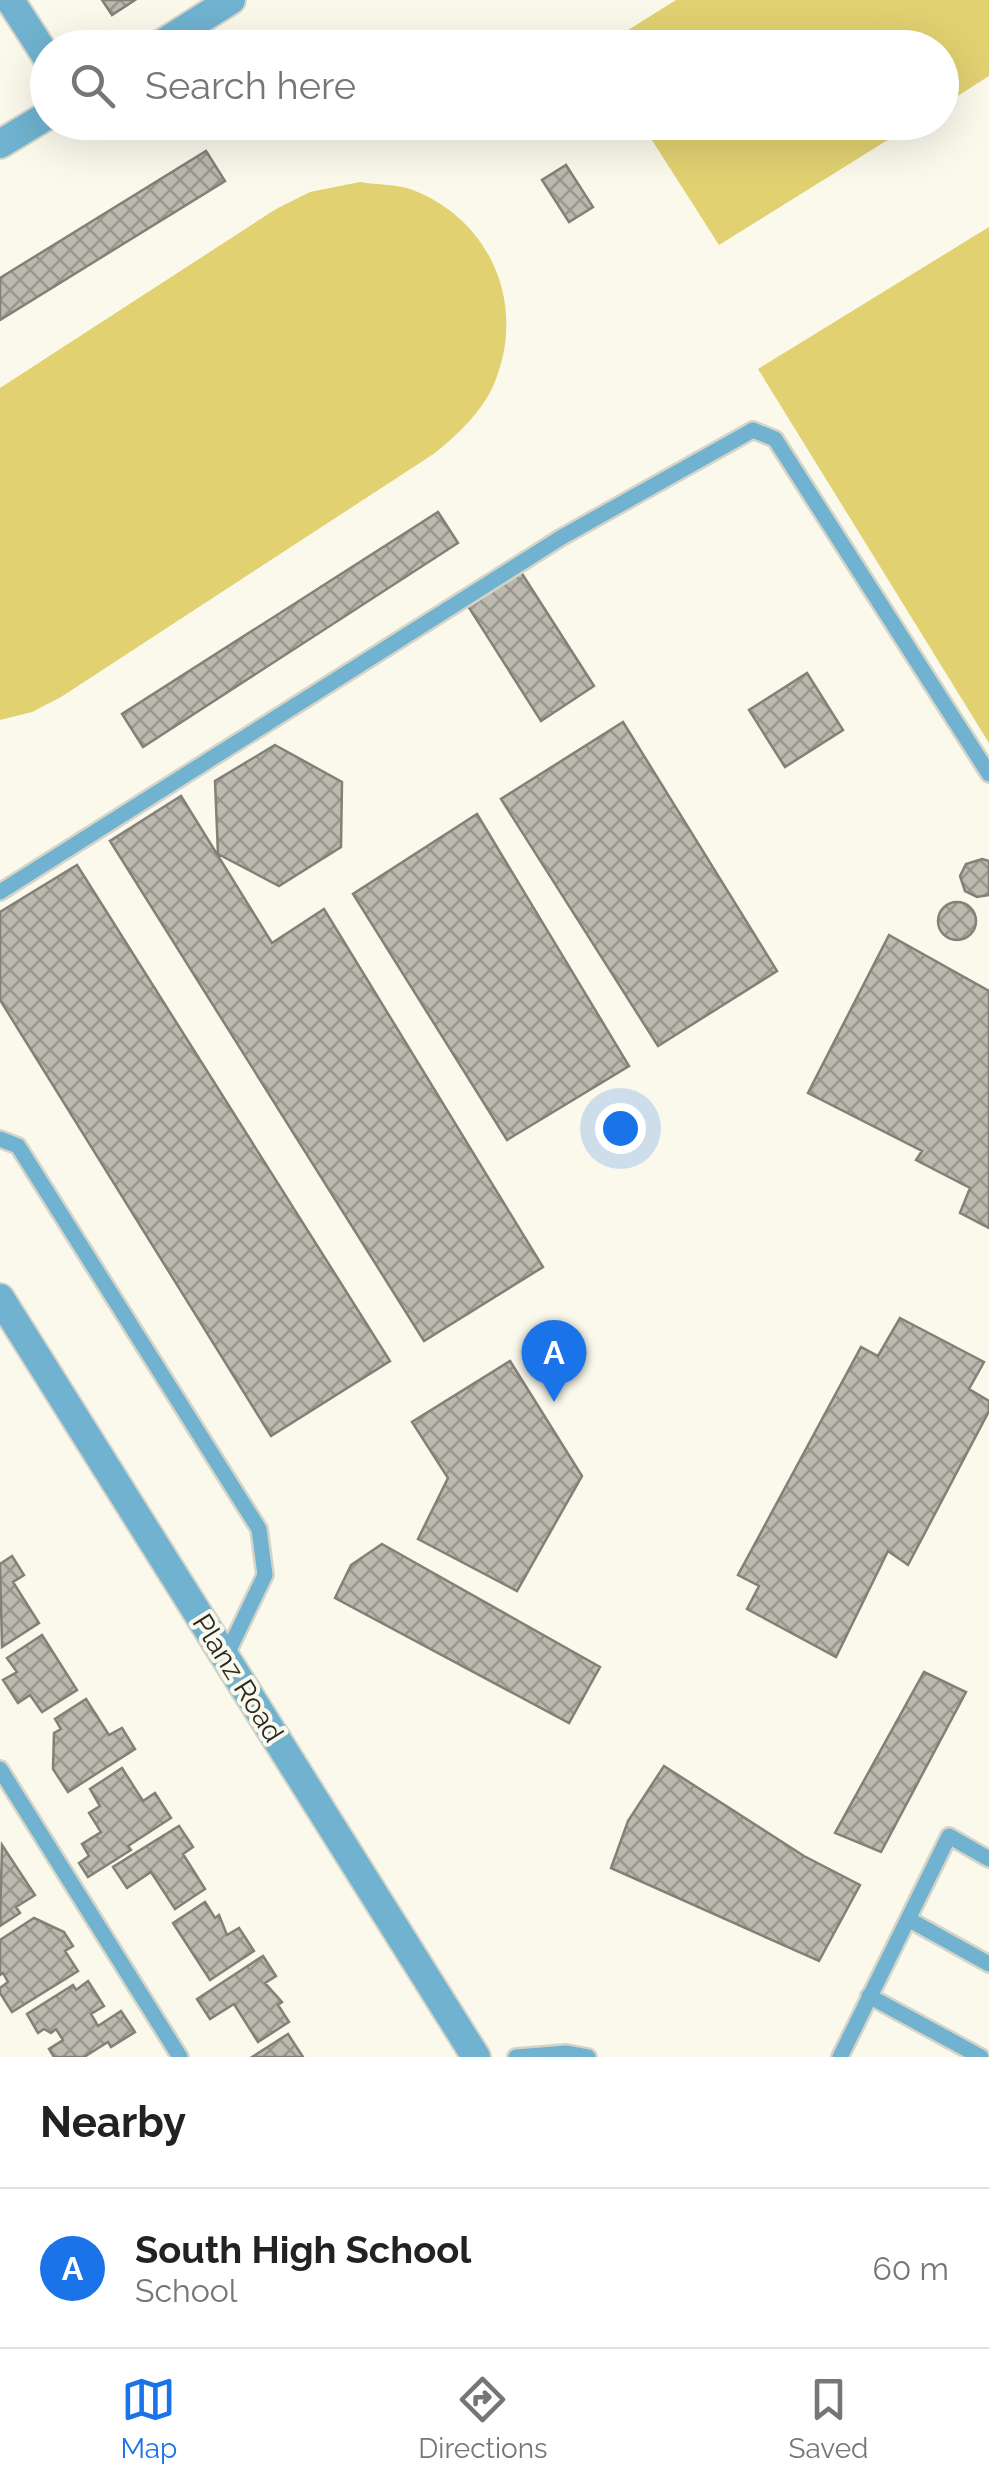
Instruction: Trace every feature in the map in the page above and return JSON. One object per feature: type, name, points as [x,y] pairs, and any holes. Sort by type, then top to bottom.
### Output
[{"type":"street","points":[[10,0],[30,32]]},
{"type":"street","points":[[184,30],[231,0]]},
{"type":"street","points":[[0,144],[30,125]]},
{"type":"street","name":"Planz Road","points":[[0,1298],[476,2057]]},
{"type":"lane","points":[[0,892],[562,537],[754,430],[776,439],[989,774]]},
{"type":"lane","points":[[0,1139],[18,1146],[259,1529],[265,1576],[225,1658]]},
{"type":"lane","points":[[0,1769],[180,2057]]},
{"type":"lane","points":[[840,2057],[948,1836],[989,1859]]},
{"type":"lane","points":[[908,1919],[989,1964]]},
{"type":"lane","points":[[869,1996],[981,2057]]},
{"type":"lane","points":[[516,2057],[566,2053],[588,2057]]},
{"type":"shaded area","points":[[676,0],[989,0],[989,76],[959,95],[959,30],[628,30]]},
{"type":"shaded area","points":[[652,140],[888,140],[719,245]]},
{"type":"shaded area","points":[[360,182],[407,188],[441,204],[464,222],[496,269],[506,325],[503,355],[483,404],[435,453],[61,697],[32,712],[0,720],[0,388],[276,209],[310,192]]},
{"type":"shaded area","points":[[989,227],[989,743],[758,369]]},
{"type":"building","points":[[102,0],[135,0],[112,15]]},
{"type":"building","points":[[206,151],[225,181],[0,320],[0,278]]},
{"type":"building","points":[[566,165],[593,207],[569,222],[542,180]]},
{"type":"building","points":[[438,512],[458,543],[143,747],[122,714]]},
{"type":"building","points":[[519,569],[594,686],[541,721],[466,603]]},
{"type":"building","points":[[807,673],[843,730],[785,767],[749,710]]},
{"type":"building","points":[[623,722],[777,971],[658,1046],[501,799]]},
{"type":"building","points":[[275,745],[342,782],[341,847],[279,886],[218,854],[215,781]]},
{"type":"building","points":[[181,796],[272,943],[324,909],[543,1267],[424,1341],[110,841]]},
{"type":"building","points":[[477,814],[629,1066],[507,1140],[353,894]]},
{"type":"building","points":[[989,861],[989,895],[977,897],[965,891],[960,876],[966,864]]},
{"type":"building","points":[[77,865],[390,1361],[271,1436],[0,1000],[0,912]]},
{"type":"building","points":[[957,902],[971,907],[976,921],[971,935],[957,940],[943,935],[938,921],[943,907]]},
{"type":"building","points":[[889,935],[989,991],[989,1228],[960,1213],[970,1188],[916,1160],[922,1151],[808,1093]]},
{"type":"building","points":[[900,1318],[984,1362],[969,1389],[989,1401],[989,1411],[908,1565],[888,1551],[836,1657],[747,1609],[759,1586],[738,1575],[861,1347],[878,1356]]},
{"type":"building","points":[[510,1361],[582,1476],[517,1591],[418,1539],[448,1478],[412,1422]]},
{"type":"building","points":[[382,1544],[600,1667],[569,1723],[335,1598],[351,1565]]},
{"type":"building","points":[[12,1556],[24,1575],[13,1582],[39,1623],[2,1647],[0,1564]]},
{"type":"building","points":[[42,1635],[77,1690],[42,1712],[30,1695],[18,1703],[3,1680],[17,1672],[7,1658]]},
{"type":"building","points":[[924,1672],[966,1692],[881,1852],[835,1833]]},
{"type":"building","points":[[86,1699],[109,1735],[122,1728],[135,1749],[68,1792],[53,1769],[54,1733],[61,1729],[55,1719]]},
{"type":"building","points":[[664,1766],[804,1856],[860,1885],[819,1961],[611,1868],[628,1821]]},
{"type":"building","points":[[122,1768],[143,1801],[155,1793],[171,1818],[88,1877],[79,1863],[89,1856],[82,1844],[101,1832],[89,1813],[100,1806],[90,1789]]},
{"type":"building","points":[[179,1826],[193,1847],[183,1854],[205,1889],[175,1909],[151,1872],[127,1888],[113,1867]]},
{"type":"building","points":[[2,1845],[35,1895],[16,1907],[20,1913],[0,1926]]},
{"type":"building","points":[[205,1902],[215,1918],[219,1915],[227,1935],[239,1928],[254,1951],[210,1980],[173,1923]]},
{"type":"building","points":[[34,1918],[64,1932],[73,1946],[65,1951],[78,1971],[12,2012],[0,1993],[8,1982],[3,1973],[0,1975],[0,1940]]},
{"type":"building","points":[[263,1956],[276,1976],[265,1983],[282,2002],[278,2005],[289,2022],[258,2042],[234,2004],[210,2019],[197,1999]]},
{"type":"building","points":[[88,1981],[104,2006],[91,2014],[98,2026],[121,2011],[135,2032],[84,2057],[54,2057],[49,2049],[63,2040],[56,2029],[38,2033],[27,2014],[73,1985],[76,1990]]},
{"type":"building","points":[[288,2034],[303,2057],[252,2057]]},
{"type":"place","name":"South High School","points":[[554,1402]]}]
